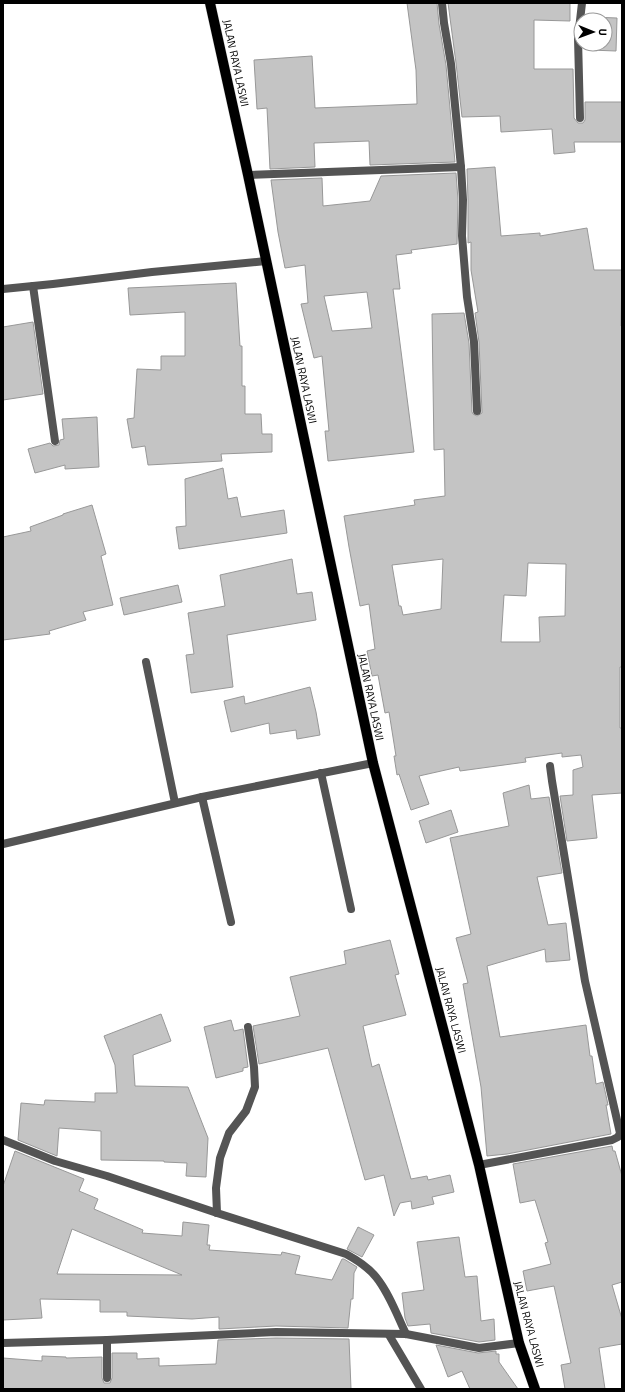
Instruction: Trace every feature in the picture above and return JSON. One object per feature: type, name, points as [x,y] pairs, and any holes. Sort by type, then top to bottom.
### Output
[{"type":"main road","name":"JALAN RAYA LASWI","points":[[210,3],[373,763],[479,1165],[519,1343],[534,1389]]},
{"type":"street","points":[[442,3],[444,23],[452,64],[461,168],[463,200],[462,236],[467,296],[474,342],[477,411]]},
{"type":"street","points":[[580,118],[578,38],[582,3]]},
{"type":"street","points":[[248,175],[461,168]]},
{"type":"street","points":[[3,289],[266,261]]},
{"type":"street","points":[[33,286],[55,441]]},
{"type":"street","points":[[146,662],[175,803]]},
{"type":"street","points":[[3,844],[202,797],[373,763]]},
{"type":"street","points":[[479,1165],[612,1140],[618,1137],[620,1133],[585,981],[550,766]]},
{"type":"street","points":[[321,773],[351,909]]},
{"type":"street","points":[[202,797],[231,922]]},
{"type":"street","points":[[217,1213],[216,1188],[220,1158],[229,1133],[246,1111],[255,1087],[254,1067],[248,1027]]},
{"type":"street","points":[[3,1140],[55,1161],[107,1176],[346,1254],[357,1260],[375,1276],[382,1286],[406,1334]]},
{"type":"street","points":[[3,1343],[276,1332],[389,1335],[406,1334],[479,1348],[519,1343]]},
{"type":"street","points":[[389,1335],[421,1389]]},
{"type":"street","points":[[107,1340],[107,1378]]},
{"type":"building","points":[[407,3],[437,3],[446,65],[455,162],[370,165],[369,141],[314,143],[315,167],[270,169],[267,108],[257,109],[254,60],[312,56],[315,108],[417,104],[416,70]]},
{"type":"building","points":[[448,3],[570,3],[570,21],[534,20],[534,69],[573,69],[574,118],[578,123],[583,123],[585,120],[585,102],[622,102],[622,142],[574,142],[575,152],[554,154],[552,129],[501,132],[500,116],[462,117]]},
{"type":"building","points":[[613,18],[617,18],[616,51],[613,51]]},
{"type":"building","points":[[495,167],[501,236],[540,233],[540,236],[587,228],[594,270],[622,270],[622,667],[620,667],[620,728],[622,728],[622,793],[592,795],[597,838],[567,841],[560,796],[573,795],[573,770],[583,767],[581,755],[562,757],[562,753],[525,758],[526,762],[460,771],[459,767],[419,776],[429,804],[411,810],[399,774],[397,775],[394,756],[396,756],[389,712],[385,713],[378,675],[372,676],[367,651],[375,649],[369,604],[360,606],[344,516],[415,505],[414,500],[445,496],[444,449],[434,450],[432,314],[464,313],[469,343],[472,412],[477,416],[482,413],[479,342],[475,313],[478,312],[471,270],[471,242],[468,243],[467,169]],"holes":[[[443,559],[441,609],[403,615],[401,606],[399,606],[392,565]],[[528,563],[566,564],[565,616],[539,617],[540,642],[501,642],[504,595],[526,596]]]},
{"type":"building","points":[[456,173],[458,200],[457,244],[411,250],[412,253],[396,255],[400,289],[393,289],[414,452],[328,461],[325,431],[329,431],[322,356],[314,358],[301,304],[308,303],[305,265],[285,268],[278,232],[271,180],[322,178],[323,206],[370,201],[381,176]],"holes":[[[367,292],[372,328],[332,331],[324,296]]]},
{"type":"building","points":[[236,283],[240,346],[242,346],[242,386],[245,386],[245,414],[261,414],[262,434],[272,434],[272,452],[221,454],[222,461],[148,465],[145,446],[132,448],[127,419],[134,418],[137,369],[161,370],[161,356],[185,356],[185,312],[130,315],[128,288]]},
{"type":"building","points":[[33,322],[43,394],[3,400],[3,327]]},
{"type":"building","points":[[97,417],[99,467],[65,469],[65,465],[35,473],[28,449],[50,443],[53,446],[59,445],[60,440],[64,439],[62,419]]},
{"type":"building","points":[[223,468],[228,499],[237,497],[241,517],[284,510],[287,533],[179,549],[176,527],[186,526],[185,479]]},
{"type":"building","points":[[92,505],[106,554],[101,556],[113,605],[83,612],[86,620],[49,631],[50,634],[3,640],[3,537],[31,531],[30,527],[63,514]]},
{"type":"building","points":[[292,559],[297,594],[312,592],[316,620],[227,635],[233,687],[191,693],[186,655],[194,654],[188,613],[225,606],[220,575]]},
{"type":"building","points":[[178,585],[182,602],[124,615],[120,598]]},
{"type":"building","points":[[310,687],[320,735],[297,739],[296,730],[270,734],[269,723],[231,732],[224,701],[244,696],[245,704]]},
{"type":"building","points":[[529,785],[531,799],[549,797],[562,873],[537,877],[548,925],[566,923],[570,960],[546,962],[545,949],[487,966],[500,1037],[586,1025],[590,1056],[592,1056],[596,1084],[603,1082],[608,1105],[606,1105],[611,1134],[507,1154],[487,1156],[481,1087],[463,984],[468,983],[456,938],[471,934],[450,838],[509,826],[503,793]]},
{"type":"building","points":[[451,810],[458,832],[426,843],[419,821]]},
{"type":"building","points":[[390,940],[399,974],[395,975],[406,1015],[363,1026],[372,1067],[379,1064],[411,1179],[427,1176],[428,1180],[450,1175],[454,1192],[432,1197],[434,1204],[412,1209],[411,1201],[400,1203],[394,1216],[384,1175],[365,1180],[328,1048],[259,1064],[253,1026],[300,1016],[290,977],[346,964],[344,951]]},
{"type":"building","points":[[161,1014],[171,1041],[133,1055],[135,1086],[188,1087],[208,1138],[206,1177],[186,1176],[187,1163],[101,1160],[101,1131],[59,1128],[57,1156],[18,1140],[21,1103],[44,1105],[45,1100],[95,1102],[95,1093],[117,1093],[115,1065],[104,1036]]},
{"type":"building","points":[[231,1020],[234,1031],[243,1029],[248,1067],[243,1068],[243,1071],[216,1078],[204,1027]]},
{"type":"building","points":[[612,1146],[613,1151],[615,1151],[622,1176],[622,1282],[612,1285],[622,1319],[622,1344],[599,1348],[605,1389],[565,1389],[561,1365],[571,1363],[554,1286],[527,1291],[523,1271],[551,1264],[545,1243],[548,1242],[535,1200],[520,1203],[513,1164]]},
{"type":"building","points":[[15,1151],[84,1179],[79,1191],[98,1199],[94,1209],[143,1230],[142,1233],[182,1236],[183,1222],[209,1225],[207,1245],[210,1245],[209,1250],[281,1255],[282,1252],[300,1256],[295,1274],[332,1280],[342,1259],[344,1259],[357,1267],[354,1273],[353,1299],[351,1299],[348,1328],[276,1326],[219,1329],[219,1317],[192,1319],[127,1316],[127,1312],[100,1312],[100,1300],[40,1299],[42,1318],[3,1320],[3,1186]],"holes":[[[72,1229],[182,1275],[57,1274]]]},
{"type":"building","points":[[358,1227],[374,1235],[362,1257],[347,1249]]},
{"type":"building","points":[[459,1237],[465,1277],[477,1276],[481,1321],[494,1319],[495,1340],[479,1342],[431,1333],[430,1324],[408,1326],[405,1318],[402,1293],[424,1290],[417,1242]]},
{"type":"building","points":[[276,1338],[349,1339],[351,1389],[3,1389],[3,1358],[42,1361],[42,1356],[66,1358],[102,1357],[102,1378],[104,1383],[110,1383],[112,1378],[112,1353],[137,1353],[137,1359],[159,1358],[159,1366],[216,1364],[218,1340]]},
{"type":"building","points":[[436,1345],[478,1353],[496,1351],[496,1354],[499,1354],[499,1362],[518,1389],[470,1389],[462,1371],[448,1377]]}]
